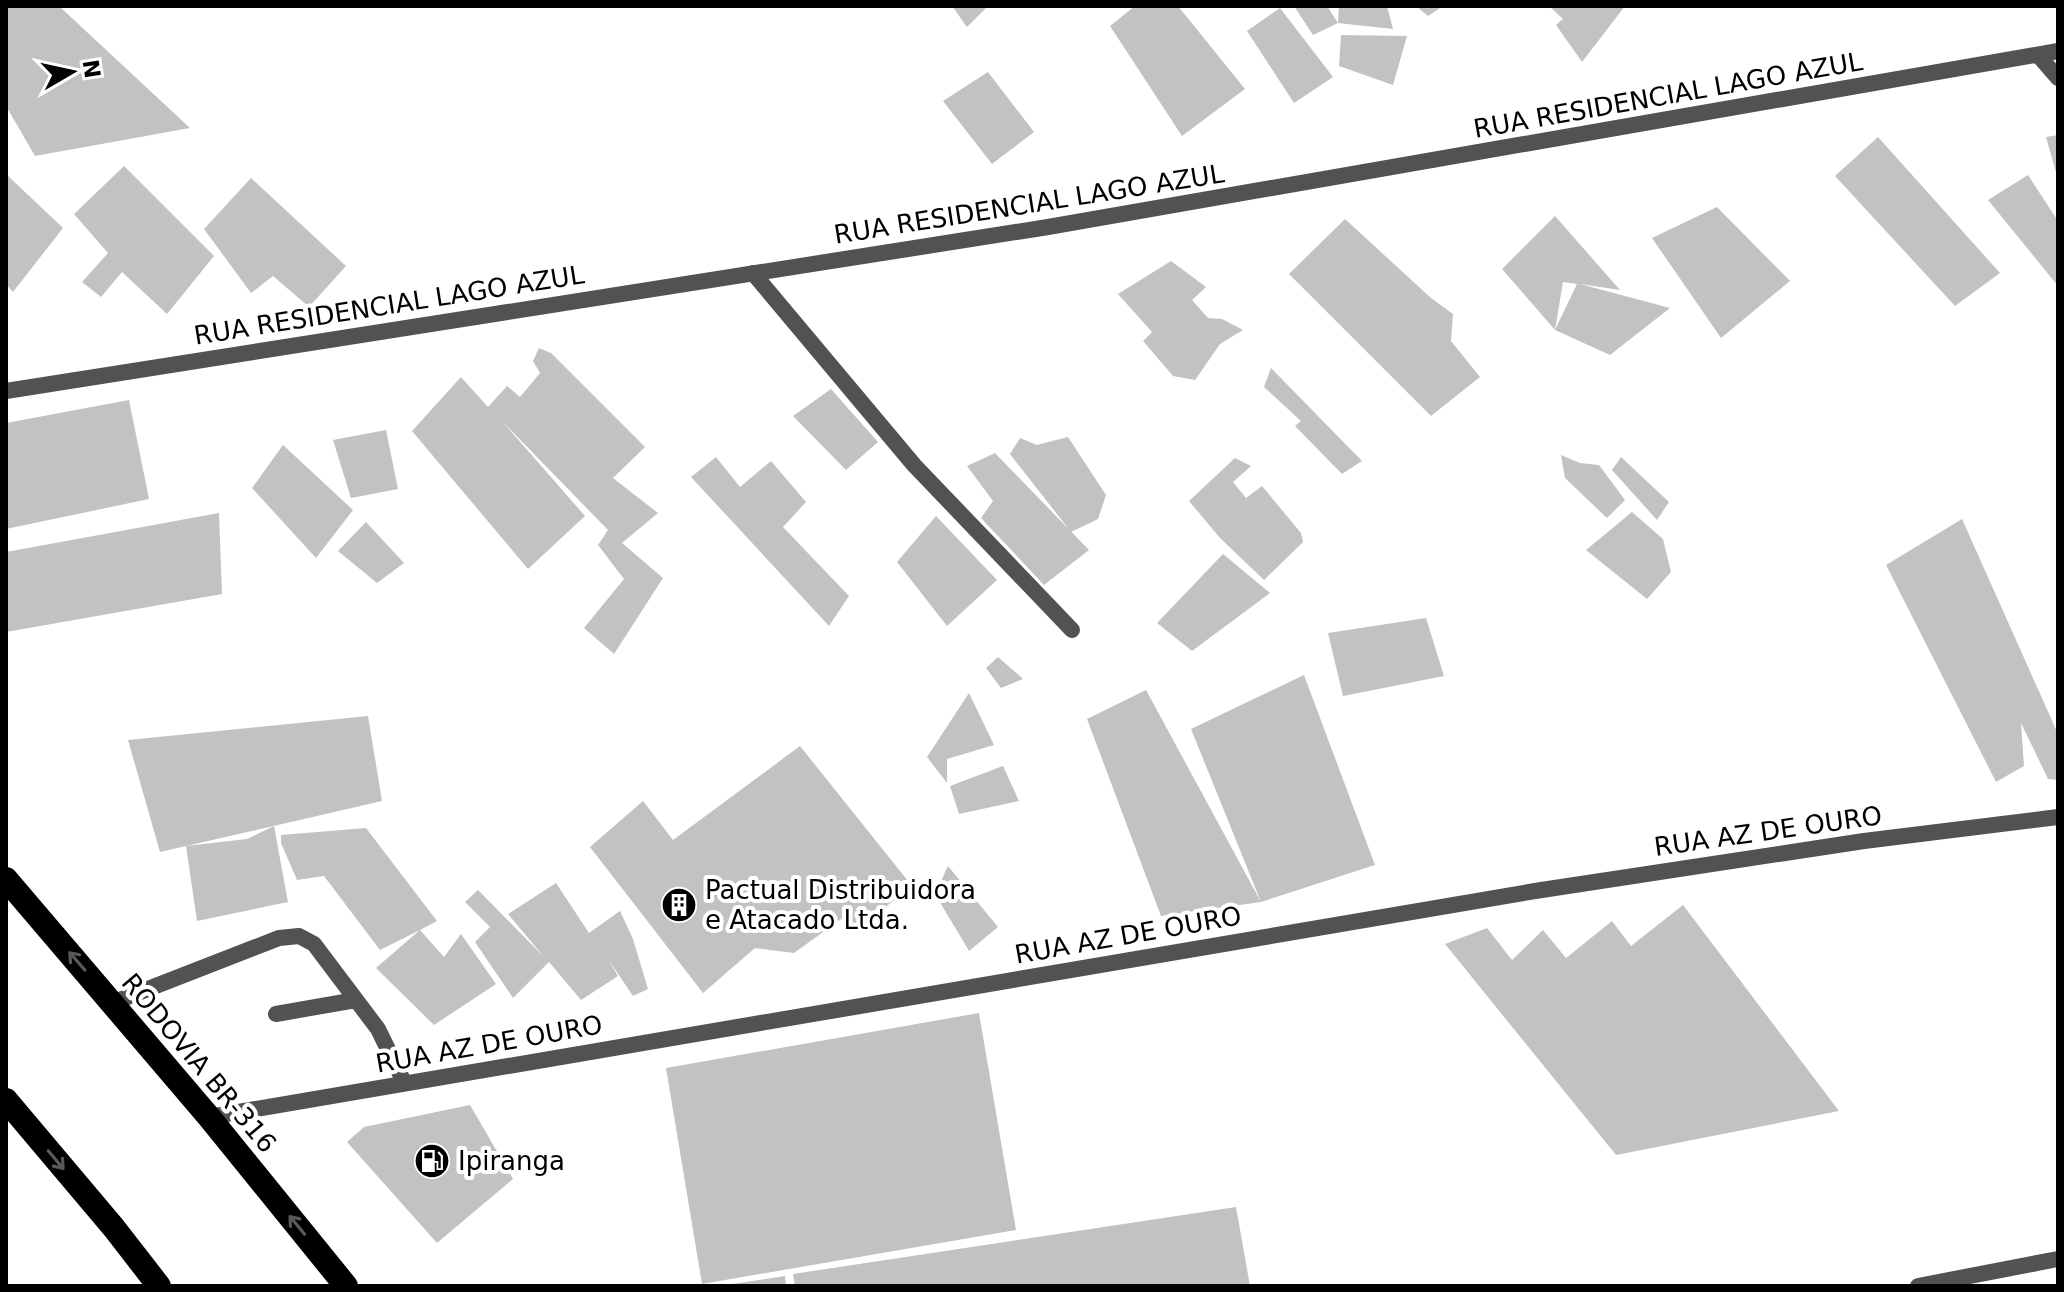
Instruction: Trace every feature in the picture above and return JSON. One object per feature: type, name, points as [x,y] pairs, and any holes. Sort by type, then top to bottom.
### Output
[{"type":"highway","name":"RODOVIA BR-316","points":[[6,879],[209,1117],[346,1286]]},
{"type":"highway","points":[[6,1100],[159,1286]]},
{"type":"street","name":"RUA RESIDENCIAL LAGO AZUL","points":[[6,391],[1063,224],[2058,51]]},
{"type":"street","points":[[2038,55],[2058,78]]},
{"type":"street","points":[[753,273],[914,465],[1072,630]]},
{"type":"street","name":"RUA AZ DE OURO","points":[[209,1117],[1535,891],[1848,843],[2058,817]]},
{"type":"street","points":[[112,1003],[279,938],[299,936],[314,944],[378,1029],[404,1082]]},
{"type":"street","points":[[276,1014],[356,1000]]},
{"type":"street","points":[[1918,1286],[2058,1259]]},
{"type":"building","points":[[6,6],[59,6],[190,128],[35,156],[6,106]]},
{"type":"building","points":[[952,6],[988,6],[967,27]]},
{"type":"building","points":[[1135,6],[1178,6],[1245,89],[1182,136],[1110,26]]},
{"type":"building","points":[[1294,6],[1327,6],[1338,23],[1313,35]]},
{"type":"building","points":[[1339,6],[1387,6],[1393,29],[1338,23]]},
{"type":"building","points":[[1416,6],[1443,6],[1428,16]]},
{"type":"building","points":[[1549,6],[1625,6],[1582,62],[1556,25],[1563,19]]},
{"type":"building","points":[[1280,8],[1333,77],[1294,103],[1247,31]]},
{"type":"building","points":[[1341,35],[1407,36],[1393,85],[1339,66]]},
{"type":"building","points":[[988,72],[1034,132],[992,164],[943,101]]},
{"type":"building","points":[[2058,135],[2058,176],[2057,176],[2046,137]]},
{"type":"building","points":[[1878,137],[2000,273],[1955,306],[1835,176]]},
{"type":"building","points":[[124,166],[214,256],[167,314],[122,272],[101,297],[82,282],[108,253],[74,214]]},
{"type":"building","points":[[6,174],[63,228],[13,292],[6,284]]},
{"type":"building","points":[[2028,175],[2058,221],[2058,286],[1988,200]]},
{"type":"building","points":[[251,178],[346,266],[309,307],[273,276],[251,293],[204,229]]},
{"type":"building","points":[[1717,207],[1790,281],[1721,338],[1652,238]]},
{"type":"building","points":[[1555,216],[1620,290],[1580,284],[1670,308],[1610,355],[1555,330],[1502,269]],"holes":[[[1563,282],[1577,284],[1555,330]]]},
{"type":"building","points":[[1345,219],[1431,298],[1453,314],[1451,341],[1480,377],[1431,416],[1289,274]]},
{"type":"building","points":[[1171,261],[1206,287],[1192,300],[1208,318],[1222,319],[1243,330],[1220,344],[1195,380],[1173,376],[1143,341],[1152,332],[1118,294]]},
{"type":"building","points":[[539,348],[551,353],[645,447],[613,478],[658,513],[622,543],[663,578],[614,654],[584,628],[624,579],[598,545],[608,530],[501,420],[585,516],[528,569],[412,431],[461,377],[488,407],[507,386],[520,397],[540,373],[533,361]]},
{"type":"building","points":[[1271,368],[1362,461],[1342,474],[1295,426],[1301,421],[1264,387]]},
{"type":"building","points":[[831,389],[878,442],[846,470],[793,416]]},
{"type":"building","points":[[129,400],[149,499],[6,529],[6,423]]},
{"type":"building","points":[[386,430],[398,489],[351,498],[333,440]]},
{"type":"building","points":[[1068,437],[1106,495],[1098,519],[1071,532],[1010,454],[1020,438],[1037,445]]},
{"type":"building","points":[[283,445],[353,510],[316,558],[252,488]]},
{"type":"building","points":[[995,453],[1089,550],[1044,585],[981,518],[993,501],[967,466]]},
{"type":"building","points":[[1561,455],[1580,463],[1599,465],[1625,500],[1607,518],[1565,478]]},
{"type":"building","points":[[716,457],[740,487],[771,461],[806,502],[783,527],[849,596],[829,626],[691,477]]},
{"type":"building","points":[[1621,457],[1669,502],[1657,520],[1612,470]]},
{"type":"building","points":[[1235,458],[1251,466],[1233,482],[1246,498],[1262,486],[1301,533],[1303,542],[1264,580],[1220,538],[1189,501]]},
{"type":"building","points":[[1632,512],[1663,539],[1671,572],[1647,599],[1586,550]]},
{"type":"building","points":[[219,513],[222,594],[6,632],[6,552]]},
{"type":"building","points":[[936,516],[997,580],[947,626],[897,562]]},
{"type":"building","points":[[1962,519],[2058,734],[2058,780],[2048,779],[2021,723],[2024,766],[1996,782],[1886,565]]},
{"type":"building","points":[[366,522],[404,563],[377,583],[338,551]]},
{"type":"building","points":[[1223,554],[1270,593],[1192,651],[1157,623]]},
{"type":"building","points":[[1426,618],[1444,676],[1343,696],[1328,633]]},
{"type":"building","points":[[998,657],[1023,679],[1001,688],[986,668]]},
{"type":"building","points":[[1304,675],[1375,865],[1261,902],[1191,729]]},
{"type":"building","points":[[1146,690],[1261,902],[1161,916],[1087,719]]},
{"type":"building","points":[[969,693],[994,745],[947,759],[947,783],[927,757]]},
{"type":"building","points":[[368,716],[382,801],[160,852],[128,740]]},
{"type":"building","points":[[800,746],[912,886],[859,928],[844,917],[794,953],[755,948],[703,993],[590,847],[643,801],[673,840]]},
{"type":"building","points":[[1003,766],[1019,801],[959,814],[950,786]]},
{"type":"building","points":[[274,826],[288,902],[197,921],[186,846],[247,839]]},
{"type":"building","points":[[366,828],[437,921],[380,950],[324,876],[297,880],[281,843],[281,835]]},
{"type":"building","points":[[948,866],[998,927],[969,951],[935,894]]},
{"type":"building","points":[[556,883],[589,933],[620,911],[633,939],[648,989],[633,996],[608,959],[618,976],[581,1000],[549,962],[513,998],[475,942],[490,927],[465,902],[478,890],[544,957],[508,914]]},
{"type":"building","points":[[1683,905],[1839,1111],[1616,1155],[1445,944],[1487,928],[1512,960],[1543,930],[1566,958],[1612,921],[1631,946]]},
{"type":"building","points":[[420,930],[444,957],[461,934],[496,984],[434,1025],[376,968]]},
{"type":"building","points":[[979,1013],[1016,1230],[702,1284],[666,1068]]},
{"type":"building","name":"Ipiranga","points":[[470,1105],[513,1179],[437,1243],[347,1142],[364,1127]]},
{"type":"building","points":[[1236,1207],[1250,1286],[795,1286],[793,1274]]},
{"type":"building","points":[[785,1276],[786,1286],[732,1286],[732,1284]]},
{"type":"place","name":"Pactual Distribuidora e Atacado Ltda.","points":[[679,905]]},
{"type":"place","name":"Ipiranga","points":[[432,1161]]}]
